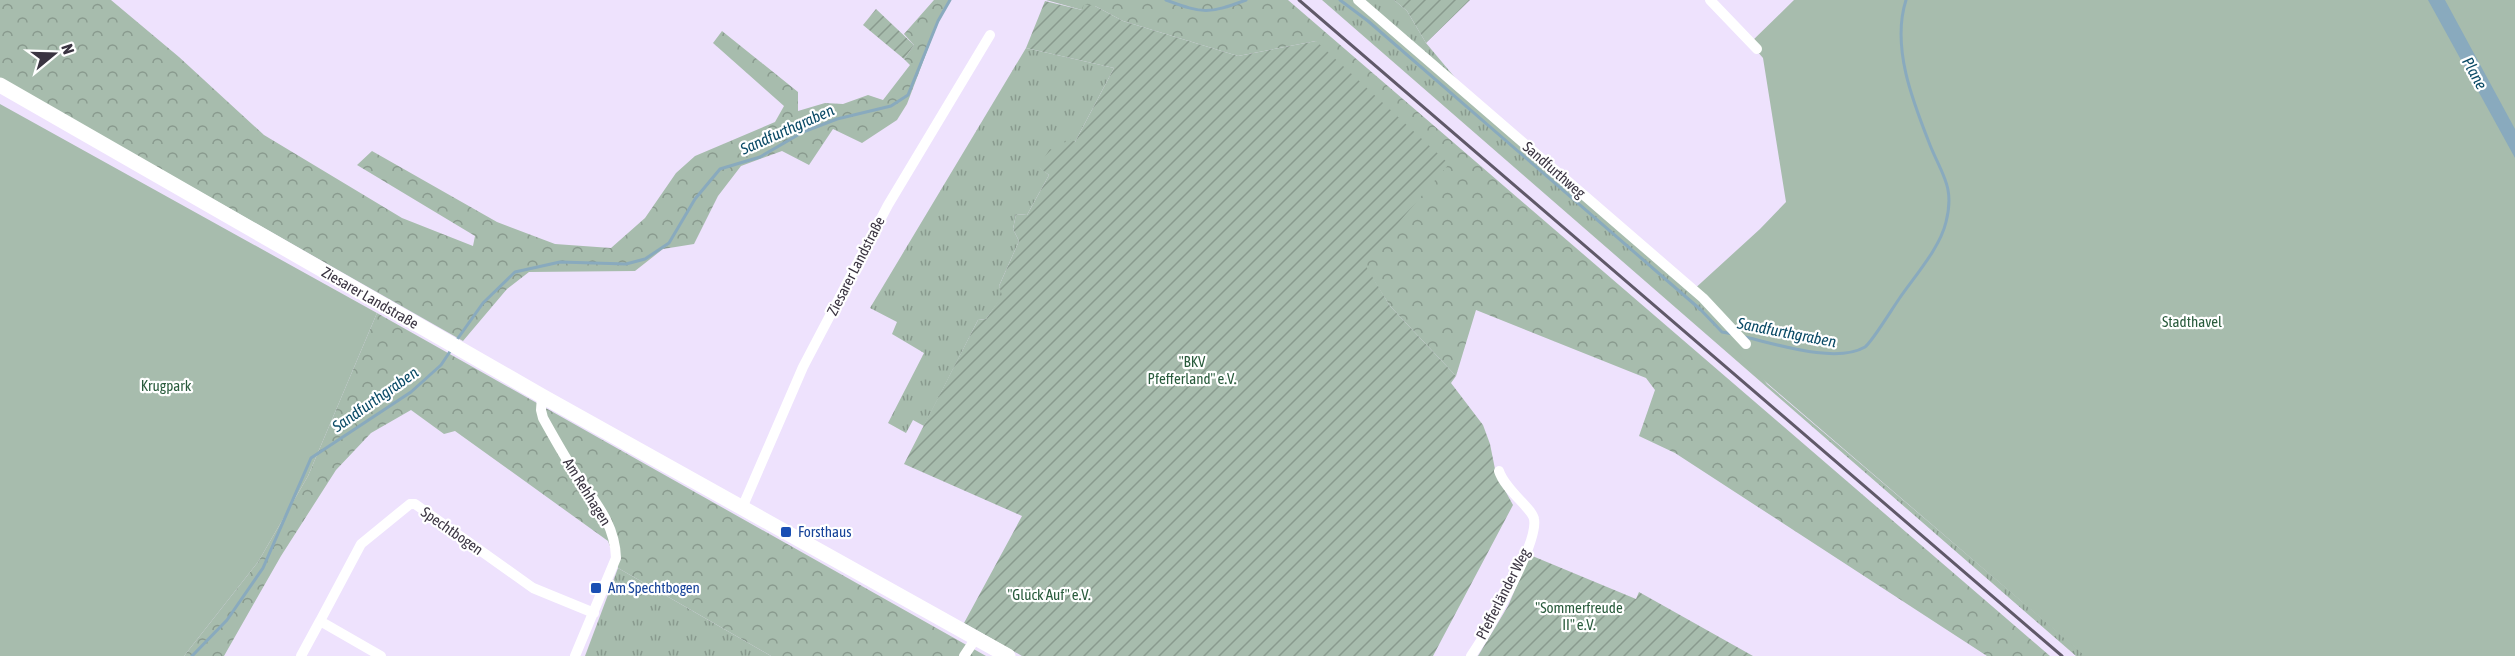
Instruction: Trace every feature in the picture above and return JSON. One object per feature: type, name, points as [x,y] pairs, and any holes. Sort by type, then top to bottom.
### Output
[{"type":"main road","name":"Ziesarer Landstraße","points":[[0,86],[542,396],[1008,656]]},
{"type":"street","name":"Sandfurthweg","points":[[1358,0],[1703,298],[1746,344]]},
{"type":"street","points":[[1710,0],[1757,49]]},
{"type":"street","name":"Ziesarer Landstraße","points":[[742,508],[798,377],[888,205],[990,35]]},
{"type":"street","name":"Am Rehhagen","points":[[542,396],[543,418],[575,472],[597,502],[615,541],[616,558],[575,656]]},
{"type":"street","name":"Pfefferländer Weg","points":[[1471,656],[1503,603],[1527,550],[1534,528],[1531,512],[1509,489],[1499,471]]},
{"type":"street","name":"Spechtbogen","points":[[301,656],[361,544],[410,504],[415,504],[534,588],[594,613]]},
{"type":"street","points":[[320,621],[381,656]]},
{"type":"street","points":[[964,656],[976,638]]},
{"type":"green space","points":[[0,0],[111,0],[179,57],[264,135],[402,218],[473,246],[475,236],[357,165],[372,151],[497,222],[555,244],[611,248],[645,218],[676,173],[695,156],[775,122],[784,106],[713,43],[722,31],[798,92],[798,111],[825,103],[843,104],[868,95],[883,100],[910,65],[904,59],[914,45],[904,34],[934,0],[950,0],[940,17],[907,104],[897,120],[862,143],[833,129],[809,165],[782,151],[741,166],[718,196],[694,244],[663,249],[635,271],[529,272],[507,289],[463,341],[0,78]]},
{"type":"green space","points":[[1046,0],[1288,0],[2050,656],[1987,656],[1675,453],[1639,436],[1655,390],[1646,378],[1476,310],[1456,376],[1390,306],[1363,263],[1316,41],[1238,56],[1123,21],[1095,6],[1082,10]]},
{"type":"green space","points":[[1322,0],[1353,0],[1690,291],[1729,332],[1767,384],[2086,656],[2076,656]]},
{"type":"green space","points":[[1363,0],[1394,0],[1407,11],[1426,43],[1457,80]]},
{"type":"green space","points":[[1394,0],[1470,0],[1426,43],[1407,11]]},
{"type":"green space","name":"Stadthavel","points":[[1794,0],[2515,0],[2515,656],[2085,656],[1753,371],[1691,292],[1786,202],[1763,58],[1750,43]]},
{"type":"green space","name":"\"BKV Pfefferland\" e.V.","points":[[1045,1],[1082,10],[1084,4],[1095,6],[1123,21],[1238,56],[1316,41],[1449,164],[1364,263],[1390,306],[1456,376],[1451,383],[1483,425],[1490,444],[1496,474],[1513,505],[1433,656],[1022,656],[964,623],[1022,516],[904,464],[978,320],[986,319],[1002,295],[999,286],[1019,241],[1013,229],[1016,214],[1027,215],[1049,175],[1038,167],[1050,149],[1058,153],[1068,138],[1075,142],[1114,68],[1026,48]]},
{"type":"green space","points":[[876,9],[914,45],[904,59],[863,25]]},
{"type":"green space","points":[[1026,48],[1114,68],[1075,142],[1039,167],[1049,175],[1027,215],[1016,214],[1013,229],[1019,241],[999,286],[1003,295],[986,319],[978,320],[924,426],[913,420],[906,433],[888,423],[924,353],[892,334],[897,322],[870,308]]},
{"type":"green space","name":"Krugpark","points":[[0,104],[377,313],[308,476],[258,562],[184,656],[0,656]]},
{"type":"green space","points":[[377,313],[986,656],[771,656],[618,568],[608,541],[455,431],[444,434],[411,410],[371,433],[336,470],[281,556],[224,656],[184,656],[258,562],[308,476]]},
{"type":"green space","name":"\"Sommerfreude II\" e.V.","points":[[1530,555],[1636,599],[1639,592],[1753,656],[1478,656],[1508,606]]},
{"type":"green space","points":[[618,568],[771,656],[585,656]]},
{"type":"water","name":"Plane","points":[[2428,0],[2445,0],[2515,129],[2515,158]]},
{"type":"waterway","name":"Sandfurthgraben","points":[[456,341],[483,303],[515,272],[560,262],[626,264],[645,259],[669,243],[695,199],[720,169],[760,157],[803,132],[837,119],[891,106],[908,95],[938,21],[950,0]]},
{"type":"waterway","name":"Sandfurthgraben","points":[[1166,0],[1198,10],[1214,10],[1246,0]]},
{"type":"waterway","name":"Sandfurthgraben","points":[[1340,0],[1368,21],[1701,310],[1722,332],[1733,334]]},
{"type":"waterway","name":"Sandfurthgraben","points":[[1745,337],[1789,348],[1822,353],[1853,352],[1865,347],[1926,262],[1943,232],[1948,210],[1948,190],[1917,111],[1906,74],[1901,36],[1906,0]]},
{"type":"waterway","name":"Sandfurthgraben","points":[[192,656],[227,620],[263,568],[311,458],[411,392],[441,365],[451,350]]},
{"type":"railway","points":[[1299,0],[2062,656]]},
{"type":"place","name":"Forsthaus","points":[[786,532]]},
{"type":"place","name":"Am Spechtbogen","points":[[596,588]]},
{"type":"park label","name":"\"Glück Auf\" e.V.","points":[[1049,595]]}]
